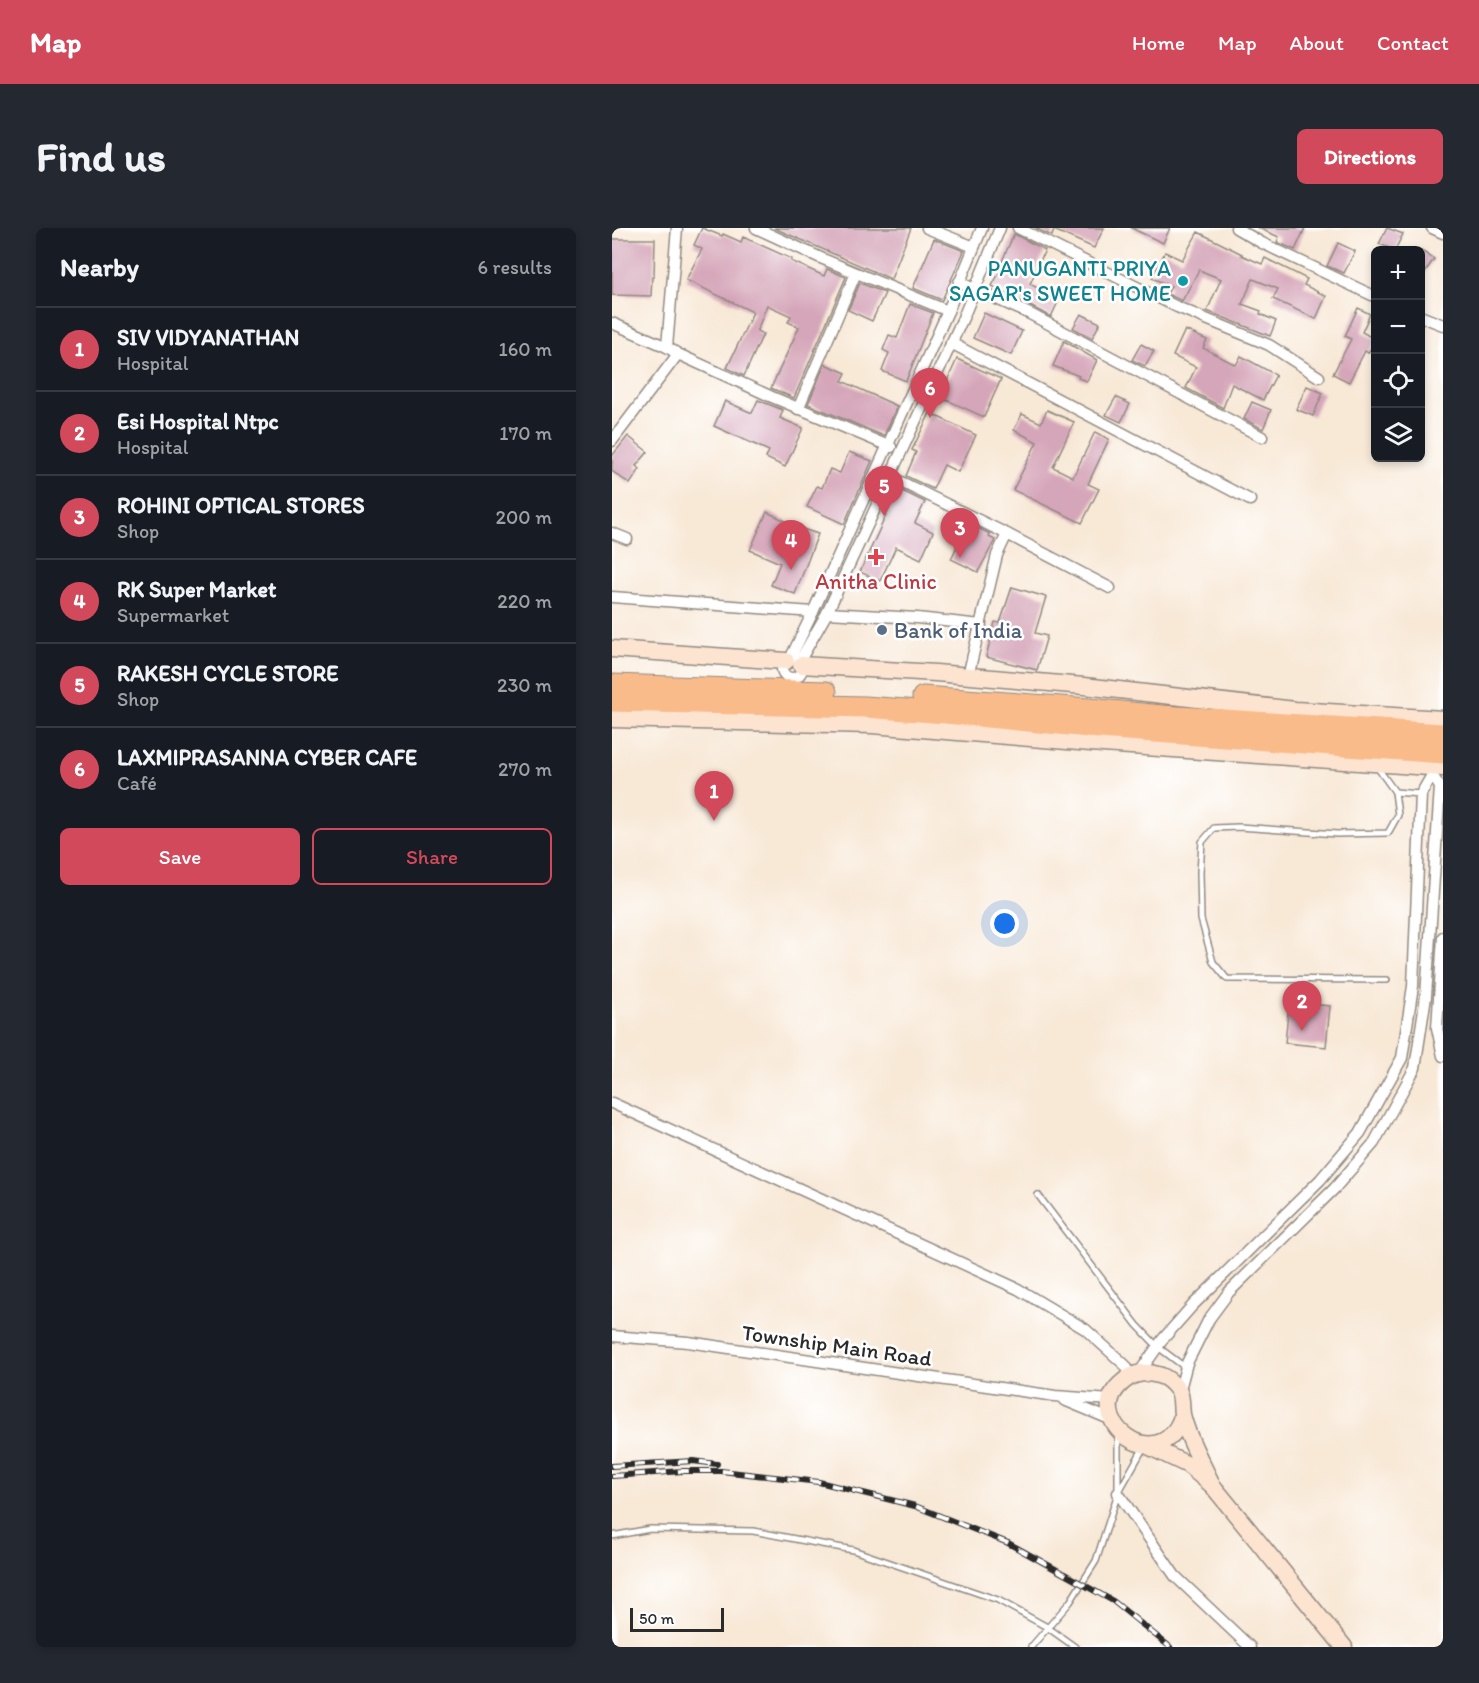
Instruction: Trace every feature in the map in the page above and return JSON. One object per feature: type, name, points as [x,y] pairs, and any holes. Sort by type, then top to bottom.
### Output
[{"type":"highway","points":[[612,686],[1001,718],[1101,736],[1437,747]]},
{"type":"highway","points":[[612,701],[785,699]]},
{"type":"highway","points":[[1001,718],[1089,709],[1162,716],[1382,723],[1437,747]]},
{"type":"street","points":[[667,346],[677,228]]},
{"type":"street","points":[[756,228],[948,311]]},
{"type":"street","points":[[927,228],[974,247]]},
{"type":"street","points":[[794,662],[813,612],[948,311],[982,228]]},
{"type":"street","points":[[785,699],[782,669],[794,662],[826,613],[951,343],[1000,228]]},
{"type":"street","points":[[1018,228],[1177,307],[1269,345],[1319,377]]},
{"type":"street","points":[[1236,228],[1262,243],[1371,295]]},
{"type":"street","points":[[1432,228],[1443,233]]},
{"type":"street","points":[[798,409],[856,273]]},
{"type":"street","points":[[959,282],[1030,314],[1262,438]]},
{"type":"street","points":[[1425,318],[1443,325]]},
{"type":"street","points":[[612,323],[667,346],[678,354],[798,409],[900,452]]},
{"type":"street","points":[[951,343],[1250,500]]},
{"type":"street","points":[[612,441],[678,354]]},
{"type":"street","points":[[890,476],[1110,588]]},
{"type":"street","points":[[612,533],[627,539]]},
{"type":"street","points":[[968,676],[997,555],[1007,534]]},
{"type":"street","points":[[612,597],[813,612]]},
{"type":"street","points":[[826,613],[917,618],[981,625]]},
{"type":"street","points":[[612,650],[794,662],[1084,686],[1295,710],[1382,723]]},
{"type":"street","points":[[785,699],[801,671],[794,662]]},
{"type":"street","points":[[612,719],[785,699]]},
{"type":"street","points":[[1101,736],[1374,764],[1437,747]]},
{"type":"street","points":[[1179,1393],[1186,1368],[1209,1319],[1229,1292],[1334,1189],[1374,1143],[1415,1068],[1426,996],[1442,788],[1437,747]]},
{"type":"street","points":[[1344,1647],[1212,1485],[1188,1465],[1146,1445],[1130,1441],[1115,1425],[1111,1400],[1119,1385],[1135,1374],[1193,1305],[1320,1179],[1360,1133],[1402,1058],[1413,986],[1421,794],[1437,747]]},
{"type":"street","points":[[1443,937],[1437,1028],[1443,1056]]},
{"type":"street","points":[[612,1103],[1018,1289],[1085,1329],[1135,1374],[1155,1373],[1163,1376],[1175,1386],[1179,1393],[1182,1401],[1182,1417],[1212,1485]]},
{"type":"street","name":"Township Main Road","points":[[612,1336],[688,1342],[1055,1396],[1111,1400]]},
{"type":"street","name":"Township Main Road","points":[[1055,1396],[1115,1425]]},
{"type":"street","points":[[1146,1445],[1169,1437],[1182,1417]]},
{"type":"street","points":[[1118,1493],[1174,1576],[1250,1647]]},
{"type":"lane","points":[[1374,764],[1395,792],[1398,815],[1388,833],[1337,834],[1239,827],[1214,828],[1202,842],[1201,919],[1213,962],[1227,979],[1387,980]]},
{"type":"lane","points":[[1395,792],[1421,794]]},
{"type":"lane","points":[[1038,1195],[1137,1325],[1158,1347],[1186,1368]]},
{"type":"lane","points":[[1115,1425],[1118,1493]]},
{"type":"lane","points":[[1031,1647],[1070,1602],[1096,1561],[1118,1493],[1146,1445]]},
{"type":"lane","points":[[612,1536],[650,1529],[753,1531],[854,1550],[998,1600],[1047,1627],[1075,1647]]},
{"type":"building","points":[[702,228],[741,242],[743,237],[824,276],[827,269],[846,277],[794,398],[771,388],[799,327],[788,322],[791,316],[767,305],[757,331],[763,334],[744,376],[727,368],[753,312],[686,280],[702,249],[694,245]]},
{"type":"building","points":[[774,228],[911,228],[891,279]]},
{"type":"building","points":[[1035,228],[1104,228],[1094,248],[1054,230],[1052,236]]},
{"type":"building","points":[[1131,228],[1170,228],[1163,243]]},
{"type":"building","points":[[1258,228],[1305,228],[1295,250],[1277,242],[1279,237]]},
{"type":"building","points":[[1387,228],[1403,234],[1397,246],[1379,244]]},
{"type":"building","points":[[1198,232],[1241,255],[1262,264],[1265,258],[1307,279],[1304,285],[1326,296],[1316,319],[1273,299],[1278,289],[1253,279],[1242,304],[1261,311],[1260,314],[1276,321],[1270,336],[1207,311],[1221,279],[1199,270],[1182,301],[1167,294],[1171,286],[1152,278],[1165,252],[1182,260]]},
{"type":"building","points":[[1014,234],[1045,250],[1030,284],[1043,291],[1041,295],[1058,302],[1051,317],[992,286],[1005,262],[1002,261]]},
{"type":"building","points":[[612,239],[655,239],[651,296],[612,295]]},
{"type":"building","points":[[934,239],[964,251],[942,300],[913,288]]},
{"type":"building","points":[[1338,243],[1355,251],[1344,273],[1327,266]]},
{"type":"building","points":[[1425,253],[1434,259],[1425,272]]},
{"type":"building","points":[[860,283],[885,293],[872,321],[848,310]]},
{"type":"building","points":[[910,304],[933,313],[906,381],[882,371],[889,353],[883,350],[889,335],[897,338]]},
{"type":"building","points":[[1358,308],[1370,314],[1362,332],[1371,337],[1371,348],[1368,353],[1365,351],[1349,382],[1333,374],[1351,339],[1345,336]]},
{"type":"building","points":[[984,313],[1022,331],[1011,355],[973,338]]},
{"type":"building","points":[[1081,314],[1100,323],[1092,338],[1073,328]]},
{"type":"building","points":[[1185,330],[1207,340],[1203,348],[1236,365],[1241,356],[1276,375],[1263,400],[1232,384],[1223,408],[1186,388],[1196,367],[1173,356]]},
{"type":"building","points":[[1064,341],[1097,360],[1087,381],[1053,366]]},
{"type":"building","points":[[1141,344],[1154,351],[1145,366],[1132,360]]},
{"type":"building","points":[[957,359],[1001,379],[984,417],[940,397]]},
{"type":"building","points":[[825,364],[846,373],[842,381],[897,406],[884,436],[808,404]]},
{"type":"building","points":[[1307,386],[1323,393],[1313,416],[1296,409]]},
{"type":"building","points":[[1116,397],[1130,404],[1121,422],[1106,415]]},
{"type":"building","points":[[758,400],[783,410],[780,418],[803,428],[785,467],[766,458],[769,451],[714,426],[725,401],[752,413]]},
{"type":"building","points":[[1252,402],[1271,410],[1263,429],[1244,419]]},
{"type":"building","points":[[1047,410],[1074,422],[1053,467],[1073,477],[1095,432],[1109,439],[1088,484],[1099,489],[1082,523],[1013,490],[1037,442],[1014,430],[1022,414],[1041,423]]},
{"type":"building","points":[[930,413],[976,435],[958,472],[944,465],[933,489],[906,476],[916,452],[912,450]]},
{"type":"building","points":[[628,436],[648,452],[636,466],[640,469],[630,484],[612,471],[612,456]]},
{"type":"building","points":[[849,452],[872,461],[844,524],[807,507],[817,486],[822,488],[830,469],[840,473]]},
{"type":"building","points":[[898,489],[925,502],[915,523],[933,532],[921,559],[896,547],[880,581],[860,572]]},
{"type":"building","points":[[767,512],[786,521],[785,523],[818,534],[795,594],[771,585],[780,563],[750,550]]},
{"type":"building","points":[[968,523],[990,534],[989,537],[995,540],[978,572],[951,559]]},
{"type":"building","points":[[1012,587],[1046,597],[1035,633],[1047,636],[1037,670],[986,657],[995,622],[1000,623]]},
{"type":"building","points":[[1289,1002],[1330,1006],[1326,1047],[1285,1043]]},
{"type":"railway","points":[[612,1466],[693,1461],[717,1464]]},
{"type":"railway","points":[[612,1476],[721,1471],[819,1482],[915,1506],[1008,1543],[1048,1565],[1113,1601],[1170,1647]]},
{"type":"place","name":"PANUGANTI PRIYA SAGAR's SWEET HOME","points":[[1183,281]]},
{"type":"place","name":"LAXMIPRASANNA CYBER CAFE","points":[[930,418]]},
{"type":"place","name":"RAKESH CYCLE STORE","points":[[884,516]]},
{"type":"place","name":"Anitha Clinic","points":[[876,557]]},
{"type":"place","name":"ROHINI OPTICAL STORES","points":[[960,558]]},
{"type":"place","name":"RK Super Market","points":[[791,570]]},
{"type":"place","name":"Bank of India","points":[[882,630]]},
{"type":"place","name":"SIV VIDYANATHAN","points":[[714,821]]},
{"type":"place","name":"Esi Hospital Ntpc","points":[[1302,1031]]}]
